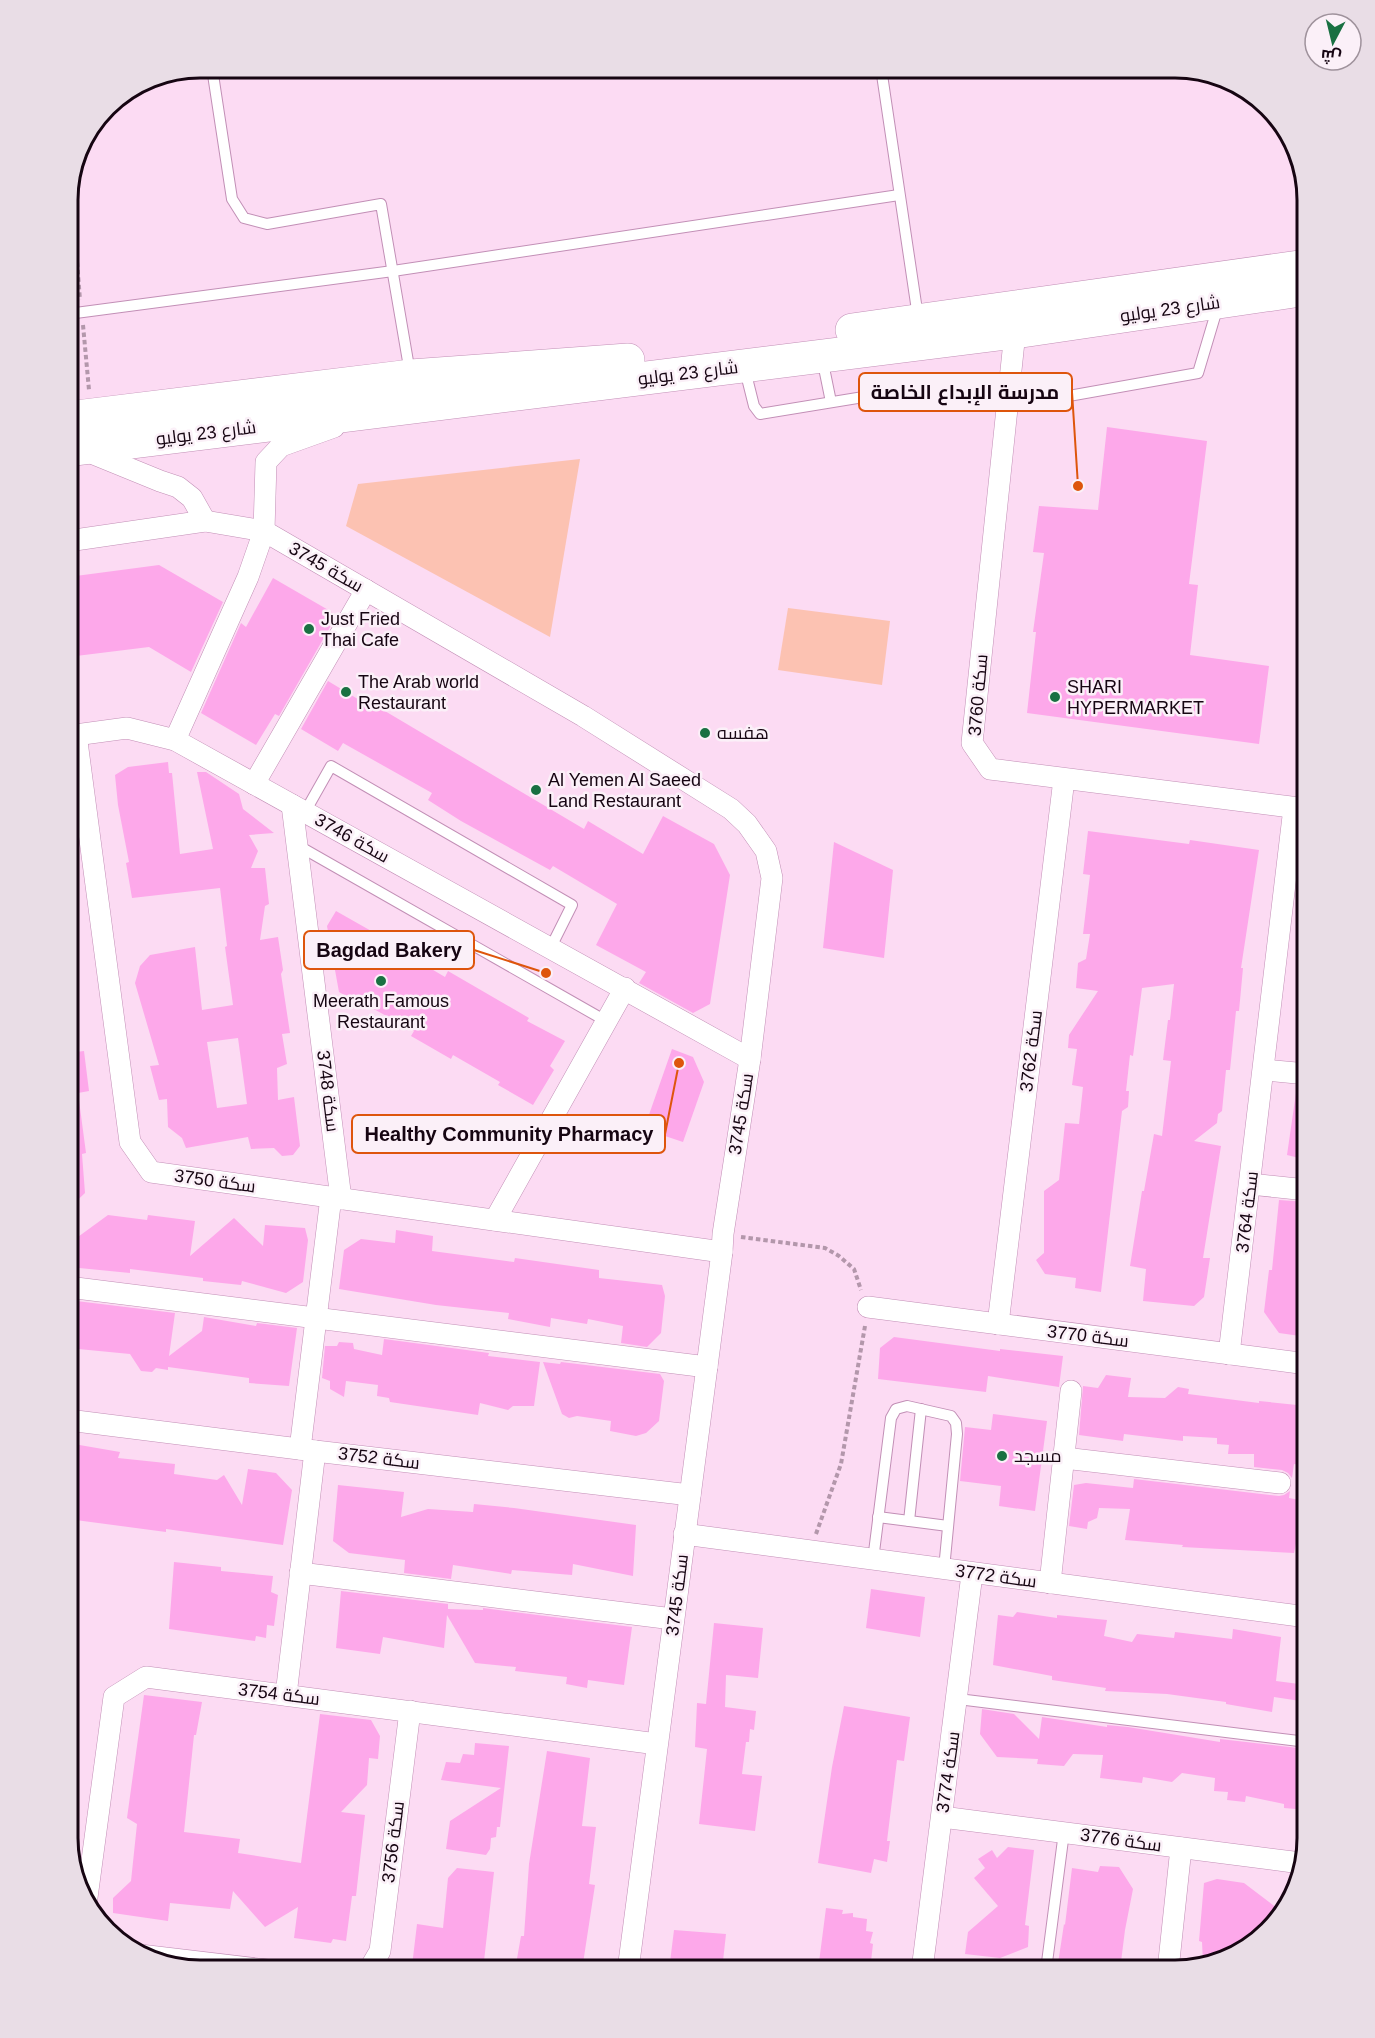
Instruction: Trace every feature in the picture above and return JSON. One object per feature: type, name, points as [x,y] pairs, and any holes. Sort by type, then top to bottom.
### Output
[{"type":"main road","name":"شارع 23 يوليو","points":[[80,416],[411,376],[633,359],[1297,268]]},
{"type":"main road","name":"شارع 23 يوليو","points":[[78,449],[1015,332],[1297,291]]},
{"type":"street","name":"سكة 3760","points":[[1015,332],[972,743],[990,769],[1297,808]]},
{"type":"street","points":[[174,740],[248,577],[264,531],[266,462],[281,446],[371,413]]},
{"type":"street","points":[[78,450],[178,487],[192,498],[205,521]]},
{"type":"street","points":[[78,540],[205,521],[264,531]]},
{"type":"street","name":"سكة 3745","points":[[264,531],[584,716],[731,809],[747,824],[766,851],[772,878],[750,1059],[722,1243],[629,1960]]},
{"type":"street","points":[[254,784],[366,590]]},
{"type":"street","name":"سكة 3746","points":[[78,734],[127,728],[174,740],[750,1059]]},
{"type":"street","name":"سكة 3750","points":[[78,777],[130,1142],[151,1172],[495,1220],[722,1243]]},
{"type":"street","name":"سكة 3762","points":[[999,1324],[1064,779]]},
{"type":"street","name":"سكة 3748","points":[[286,1695],[300,1573],[316,1318],[336,1198],[297,845],[298,808]]},
{"type":"street","name":"سكة 3764","points":[[1229,1354],[1264,1070],[1297,836]]},
{"type":"street","points":[[495,1220],[625,988]]},
{"type":"street","points":[[1264,1070],[1297,1073]]},
{"type":"street","points":[[1250,1184],[1297,1189]]},
{"type":"street","points":[[78,1288],[707,1367]]},
{"type":"street","name":"سكة 3770","points":[[868,1307],[1297,1363]]},
{"type":"street","points":[[1050,1583],[1071,1392]]},
{"type":"street","name":"سكة 3752","points":[[78,1421],[690,1495]]},
{"type":"street","points":[[1064,1458],[1280,1483]]},
{"type":"street","name":"سكة 3772","points":[[684,1534],[1297,1616]]},
{"type":"street","points":[[300,1573],[674,1618]]},
{"type":"street","name":"سكة 3774","points":[[923,1960],[972,1574]]},
{"type":"street","name":"سكة 3754","points":[[88,1888],[114,1697],[146,1677],[657,1744]]},
{"type":"street","name":"سكة 3756","points":[[374,1960],[380,1950],[410,1711]]},
{"type":"street","name":"سكة 3776","points":[[942,1817],[1294,1862]]},
{"type":"street","points":[[1169,1960],[1181,1848]]},
{"type":"lane","points":[[214,78],[232,199],[244,218],[267,224],[381,204],[411,376]]},
{"type":"lane","points":[[882,78],[918,321]]},
{"type":"lane","points":[[78,313],[393,271],[899,195]]},
{"type":"lane","points":[[1007,407],[1198,373],[1219,302]]},
{"type":"lane","points":[[822,357],[831,402]]},
{"type":"lane","points":[[744,366],[754,406],[760,414],[900,391]]},
{"type":"lane","points":[[298,808],[331,766],[572,905],[551,947]]},
{"type":"lane","points":[[297,845],[606,1021]]},
{"type":"lane","points":[[873,1560],[891,1418],[896,1409],[907,1406],[951,1416],[956,1423],[957,1434],[944,1569]]},
{"type":"lane","points":[[909,1521],[921,1409]]},
{"type":"lane","points":[[878,1517],[948,1526]]},
{"type":"lane","points":[[958,1699],[1297,1741]]},
{"type":"lane","points":[[1047,1960],[1064,1832]]},
{"type":"path","points":[[78,274],[81,313],[80,416]]},
{"type":"path","points":[[722,1243],[825,1248],[854,1269],[868,1307],[841,1464],[810,1552]]},
{"type":"shaded area","points":[[580,459],[550,637],[346,526],[358,484]]},
{"type":"shaded area","points":[[788,608],[890,621],[882,685],[778,670]]},
{"type":"building","points":[[1107,427],[1207,441],[1189,584],[1198,585],[1190,655],[1269,666],[1259,744],[1027,713],[1036,632],[1033,632],[1044,553],[1033,552],[1039,506],[1098,510]]},
{"type":"building","points":[[159,565],[223,602],[191,672],[149,647],[78,656],[78,576]]},
{"type":"building","points":[[273,578],[337,615],[279,716],[275,714],[256,745],[201,713],[241,623],[246,627]]},
{"type":"building","points":[[328,681],[366,704],[368,701],[584,829],[588,821],[643,854],[663,816],[714,844],[730,875],[710,1004],[693,1013],[639,983],[646,972],[596,945],[617,904],[553,866],[550,870],[461,821],[428,800],[432,793],[343,743],[338,751],[301,729]]},
{"type":"building","points":[[168,762],[169,773],[172,773],[180,854],[213,849],[197,772],[206,772],[239,794],[243,809],[274,833],[249,835],[258,851],[251,868],[265,868],[269,904],[265,906],[260,940],[278,937],[283,970],[281,974],[290,1033],[282,1034],[287,1064],[277,1068],[278,1100],[294,1097],[300,1146],[293,1155],[282,1156],[274,1148],[251,1149],[248,1137],[186,1148],[182,1138],[168,1127],[167,1099],[159,1100],[150,1066],[159,1065],[135,983],[140,966],[150,955],[195,947],[202,1010],[233,1005],[225,947],[227,946],[220,888],[132,898],[126,863],[129,862],[118,805],[115,775],[128,767]],"holes":[[[238,1038],[247,1104],[217,1108],[207,1042]]]},
{"type":"building","points":[[1088,831],[1189,844],[1190,840],[1259,850],[1241,968],[1243,968],[1239,1011],[1236,1011],[1230,1070],[1226,1070],[1222,1111],[1218,1114],[1217,1123],[1194,1141],[1221,1146],[1203,1258],[1210,1258],[1204,1297],[1194,1306],[1143,1301],[1146,1269],[1130,1266],[1154,1134],[1162,1136],[1171,1061],[1163,1060],[1174,984],[1142,988],[1133,1056],[1130,1055],[1126,1091],[1129,1091],[1128,1107],[1122,1111],[1101,1292],[1075,1288],[1076,1278],[1045,1274],[1036,1260],[1044,1253],[1044,1191],[1059,1180],[1065,1123],[1079,1124],[1083,1087],[1072,1085],[1077,1049],[1068,1048],[1069,1035],[1098,991],[1076,988],[1078,963],[1086,959],[1090,934],[1083,934],[1090,875],[1083,874]]},
{"type":"building","points":[[834,842],[893,870],[884,958],[823,948]]},
{"type":"building","points":[[336,911],[403,949],[401,951],[445,977],[448,971],[529,1018],[527,1021],[565,1041],[550,1066],[554,1070],[533,1105],[498,1085],[500,1082],[453,1055],[451,1059],[411,1036],[414,1031],[339,992],[327,926]]},
{"type":"building","points":[[672,1049],[693,1057],[704,1082],[683,1142],[644,1129]]},
{"type":"building","points":[[84,1051],[89,1091],[78,1093],[78,1052]]},
{"type":"building","points":[[1297,1086],[1297,1158],[1287,1155]]},
{"type":"building","points":[[78,1093],[86,1153],[82,1154],[85,1193],[78,1200]]},
{"type":"building","points":[[1279,1200],[1297,1201],[1297,1336],[1279,1333],[1264,1312],[1269,1270],[1272,1270]]},
{"type":"building","points":[[108,1215],[147,1220],[148,1215],[195,1221],[190,1256],[234,1218],[263,1246],[265,1225],[305,1228],[308,1240],[303,1282],[286,1293],[242,1281],[241,1285],[130,1269],[130,1273],[78,1268],[78,1237]]},
{"type":"building","points":[[396,1230],[433,1236],[432,1251],[514,1262],[515,1258],[599,1270],[599,1278],[662,1285],[665,1296],[661,1333],[647,1347],[621,1343],[623,1326],[588,1319],[587,1324],[551,1318],[550,1327],[508,1319],[509,1313],[436,1305],[339,1289],[344,1250],[361,1239],[395,1243]]},
{"type":"building","points":[[78,1301],[175,1313],[169,1356],[202,1331],[204,1317],[256,1326],[257,1323],[297,1328],[289,1386],[249,1383],[249,1378],[168,1367],[168,1370],[156,1368],[152,1372],[141,1371],[130,1354],[78,1349]]},
{"type":"building","points":[[894,1337],[1000,1351],[1000,1349],[1063,1356],[1059,1387],[988,1376],[986,1392],[878,1379],[880,1348]]},
{"type":"building","points":[[384,1339],[540,1362],[534,1406],[513,1406],[508,1410],[480,1403],[478,1415],[390,1402],[389,1398],[377,1396],[378,1385],[346,1381],[344,1397],[330,1389],[330,1381],[322,1378],[325,1346],[337,1346],[339,1342],[353,1343],[354,1349],[382,1355]]},
{"type":"building","points":[[543,1362],[560,1364],[561,1362],[660,1374],[664,1381],[659,1421],[646,1433],[636,1436],[610,1431],[611,1421],[577,1416],[569,1418],[562,1414]]},
{"type":"building","points":[[1106,1375],[1131,1378],[1128,1397],[1165,1398],[1178,1387],[1189,1389],[1188,1394],[1259,1403],[1259,1401],[1297,1405],[1297,1464],[1294,1464],[1292,1478],[1282,1470],[1254,1467],[1254,1454],[1228,1454],[1229,1445],[1217,1444],[1217,1438],[1183,1436],[1183,1441],[1124,1434],[1123,1441],[1079,1435],[1083,1386],[1098,1388]]},
{"type":"building","name":"مسجد","points":[[993,1414],[1047,1421],[1035,1511],[999,1506],[1001,1486],[960,1481],[965,1427],[991,1430]]},
{"type":"building","points":[[78,1445],[120,1452],[118,1458],[175,1464],[174,1474],[217,1480],[224,1475],[242,1505],[248,1469],[276,1473],[292,1490],[283,1545],[166,1529],[166,1532],[78,1520]]},
{"type":"building","points":[[1134,1479],[1279,1496],[1290,1491],[1289,1498],[1297,1500],[1297,1539],[1294,1553],[1182,1547],[1183,1545],[1125,1540],[1130,1509],[1099,1508],[1097,1518],[1088,1522],[1087,1529],[1069,1526],[1074,1485],[1086,1483],[1133,1488]]},
{"type":"building","points":[[338,1485],[404,1492],[401,1517],[428,1509],[473,1512],[474,1504],[636,1525],[633,1576],[573,1564],[572,1575],[512,1570],[511,1574],[453,1565],[451,1579],[404,1573],[405,1560],[349,1553],[333,1541]]},
{"type":"building","points":[[174,1562],[221,1567],[221,1571],[273,1576],[271,1592],[278,1595],[274,1626],[267,1625],[266,1638],[256,1636],[255,1641],[169,1629]]},
{"type":"building","points":[[871,1589],[925,1597],[920,1637],[866,1628]]},
{"type":"building","points":[[341,1591],[448,1604],[448,1609],[483,1610],[483,1608],[632,1627],[624,1685],[588,1680],[587,1688],[566,1684],[567,1677],[515,1671],[516,1667],[475,1663],[447,1615],[444,1648],[383,1637],[380,1654],[336,1648]]},
{"type":"building","points":[[1017,1612],[1057,1618],[1057,1615],[1107,1620],[1104,1636],[1132,1642],[1137,1634],[1174,1638],[1175,1632],[1232,1639],[1233,1629],[1281,1637],[1276,1681],[1297,1684],[1297,1700],[1274,1697],[1272,1712],[1226,1704],[1226,1702],[1167,1694],[1105,1691],[1106,1688],[1052,1680],[1052,1676],[993,1665],[998,1615],[1013,1617]]},
{"type":"building","points":[[714,1623],[763,1628],[758,1678],[726,1675],[725,1707],[756,1711],[754,1730],[750,1729],[749,1742],[746,1742],[742,1774],[762,1776],[755,1831],[699,1824],[707,1749],[695,1747],[697,1703],[706,1704]]},
{"type":"building","points":[[144,1695],[202,1702],[196,1735],[194,1735],[184,1832],[240,1839],[238,1853],[301,1863],[320,1714],[371,1720],[380,1736],[378,1759],[369,1758],[367,1785],[341,1812],[365,1815],[356,1896],[352,1896],[346,1941],[333,1939],[331,1943],[294,1938],[298,1907],[265,1927],[233,1891],[230,1909],[170,1903],[168,1921],[113,1913],[113,1898],[131,1881],[137,1824],[127,1818]]},
{"type":"building","points":[[844,1706],[910,1717],[904,1761],[897,1760],[887,1841],[890,1841],[887,1862],[874,1859],[871,1873],[818,1863],[832,1767]]},
{"type":"building","points":[[982,1709],[1014,1714],[1039,1739],[1042,1717],[1107,1727],[1107,1725],[1128,1727],[1220,1742],[1220,1739],[1297,1748],[1297,1809],[1284,1808],[1284,1804],[1246,1796],[1245,1802],[1227,1800],[1228,1792],[1214,1791],[1215,1778],[1182,1773],[1172,1782],[1143,1777],[1142,1783],[1100,1778],[1103,1755],[1073,1754],[1064,1766],[1037,1764],[1038,1759],[997,1757],[980,1734]]},
{"type":"building","points":[[475,1743],[509,1746],[500,1827],[497,1827],[496,1837],[491,1838],[490,1849],[486,1855],[446,1849],[450,1821],[501,1788],[441,1780],[446,1762],[460,1763],[463,1754],[474,1755]]},
{"type":"building","points":[[547,1751],[590,1758],[582,1826],[596,1827],[589,1884],[595,1885],[584,1960],[517,1960],[521,1936],[524,1936],[529,1864]]},
{"type":"building","points":[[1008,1847],[1034,1850],[1025,1925],[1029,1926],[1028,1947],[1000,1958],[965,1954],[968,1932],[998,1906],[974,1878],[985,1868],[978,1859],[992,1850],[997,1858]]},
{"type":"building","points":[[1100,1866],[1119,1867],[1133,1889],[1121,1960],[1059,1960],[1072,1868],[1098,1872]]},
{"type":"building","points":[[457,1868],[494,1872],[484,1960],[413,1960],[417,1924],[443,1928],[448,1878]]},
{"type":"building","points":[[1217,1879],[1244,1883],[1275,1907],[1261,1924],[1236,1944],[1203,1957],[1202,1942],[1199,1941],[1204,1883]]},
{"type":"building","points":[[826,1908],[843,1910],[842,1914],[853,1913],[853,1917],[867,1919],[866,1931],[873,1932],[870,1943],[873,1944],[871,1960],[819,1960]]},
{"type":"building","points":[[674,1930],[726,1934],[723,1960],[670,1960]]},
{"type":"place","name":"مدرسة الإبداع الخاصة","points":[[1078,486]]},
{"type":"place","name":"Just Fried Thai Cafe","points":[[309,629]]},
{"type":"place","name":"The Arab world Restaurant","points":[[346,692]]},
{"type":"place","name":"SHARI HYPERMARKET","points":[[1055,697]]},
{"type":"place","name":"هفسه","points":[[705,733]]},
{"type":"place","name":"Al Yemen Al Saeed Land Restaurant","points":[[536,790]]},
{"type":"place","name":"Bagdad Bakery","points":[[546,973]]},
{"type":"place","name":"Meerath Famous Restaurant","points":[[381,981]]},
{"type":"place","name":"Healthy Community Pharmacy","points":[[679,1063]]},
{"type":"place","name":"مسجد","points":[[1002,1456]]}]
